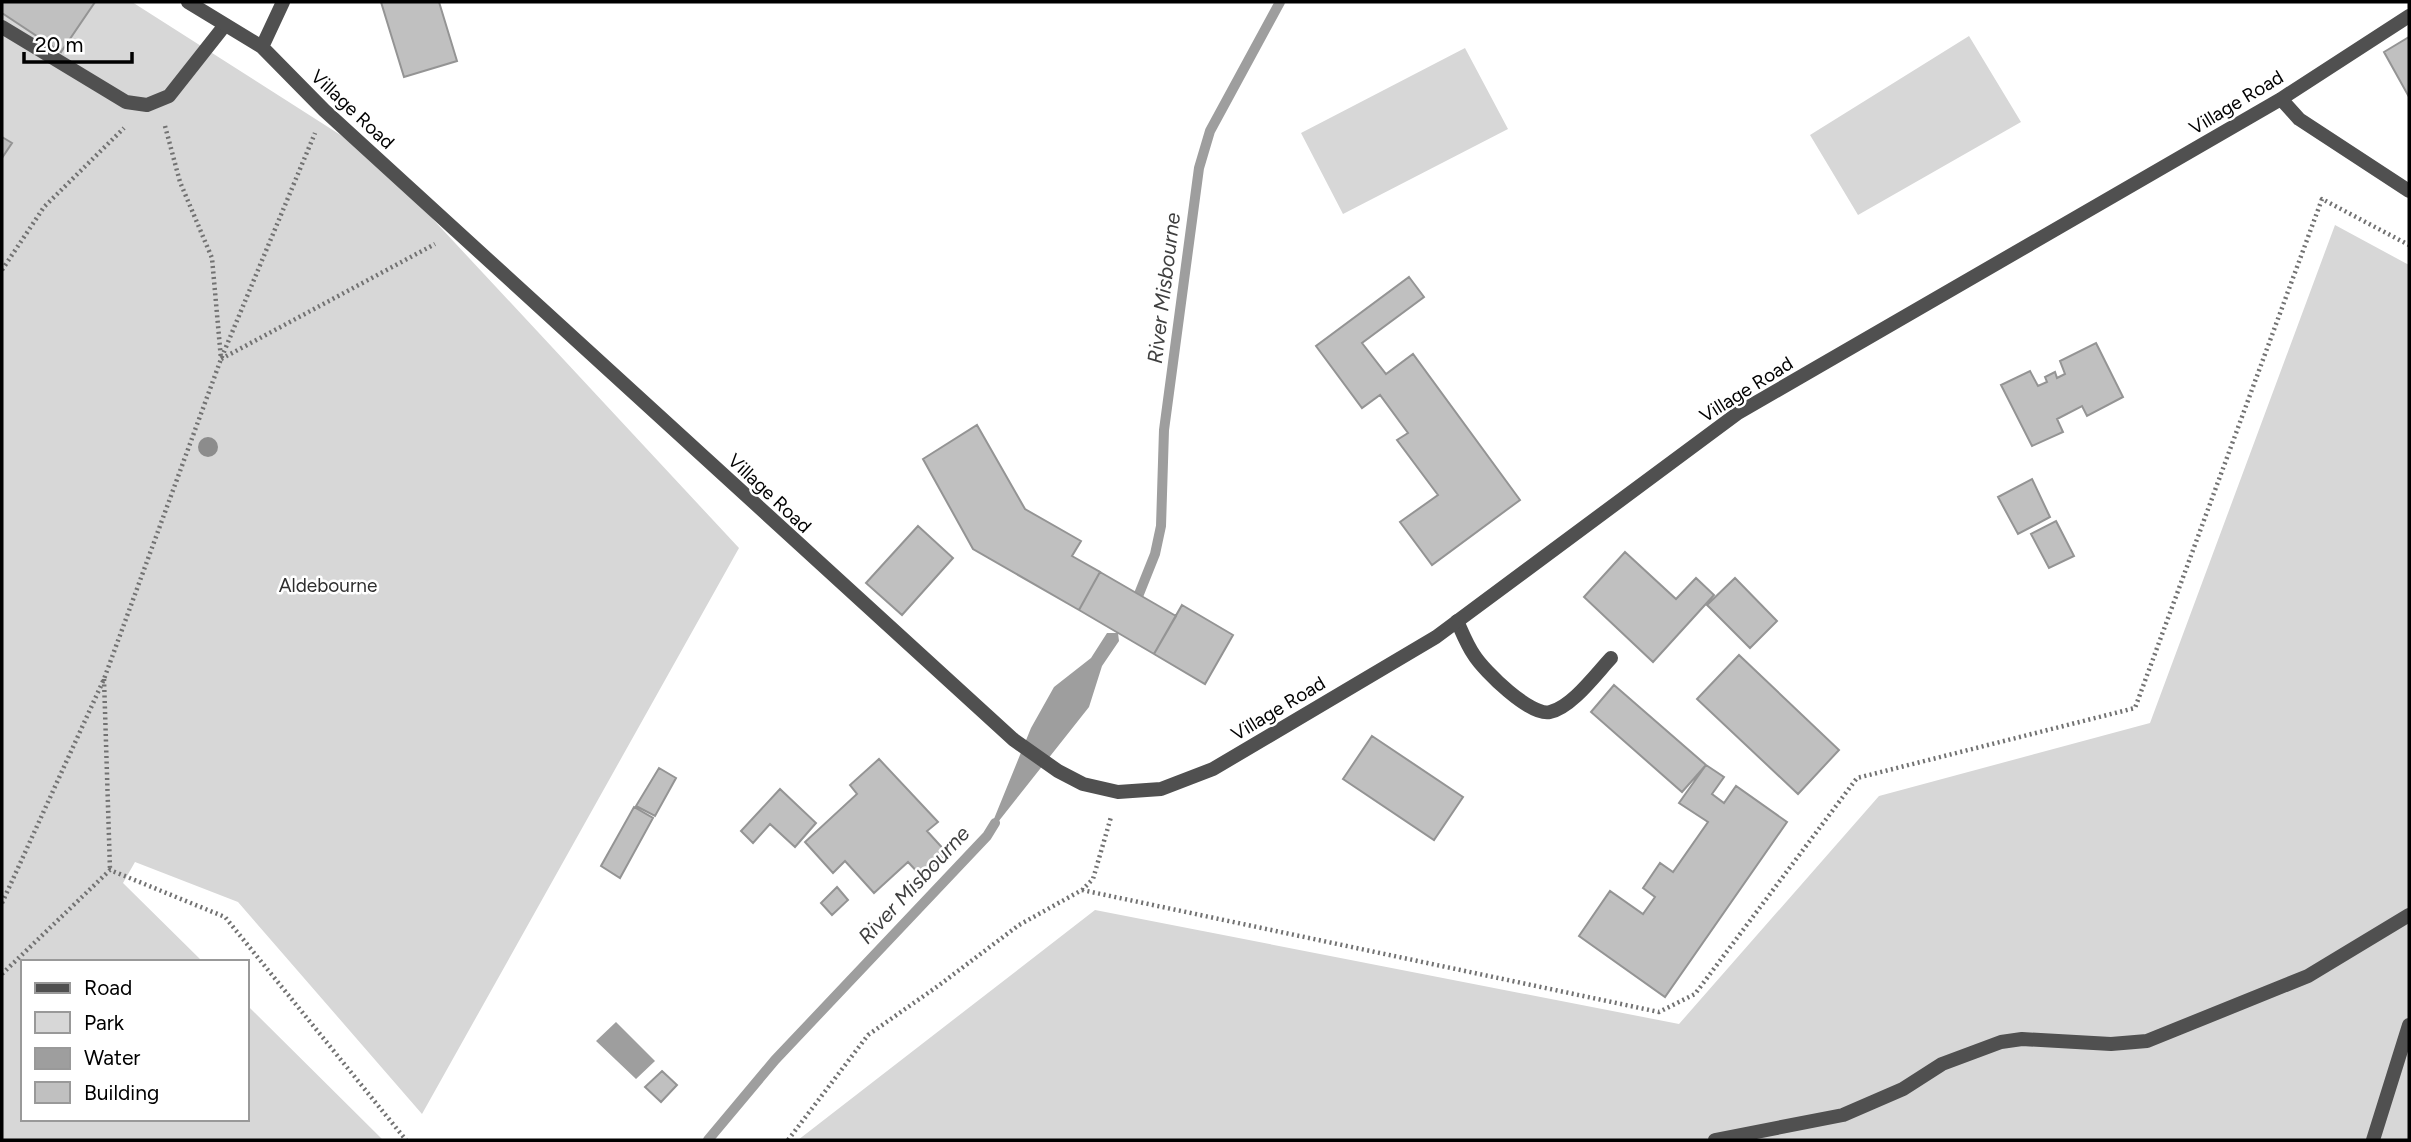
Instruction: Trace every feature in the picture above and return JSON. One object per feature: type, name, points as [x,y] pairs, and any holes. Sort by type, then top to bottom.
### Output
[{"type":"street","name":"Village Road","points":[[188,2],[262,47],[324,110],[1014,740],[1058,771],[1083,784],[1118,792],[1161,789],[1213,769],[1436,636],[1738,413],[2281,99],[2409,16]]},
{"type":"street","points":[[262,47],[283,2]]},
{"type":"street","points":[[2,27],[126,102],[153,103],[169,96],[225,25]]},
{"type":"street","points":[[2281,99],[2299,119],[2409,191]]},
{"type":"street","points":[[1457,621],[1474,656],[1505,688],[1539,712],[1550,712],[1567,704],[1611,658]]},
{"type":"street","points":[[1715,1140],[1843,1115],[1903,1089],[1942,1065],[2001,1042],[2022,1039],[2112,1044],[2147,1041],[2308,976],[2409,915]]},
{"type":"street","points":[[2372,1140],[2409,1025]]},
{"type":"path","points":[[2,270],[44,206],[153,103],[180,182],[212,258],[221,359]]},
{"type":"path","points":[[2,904],[104,678],[221,359],[324,110]]},
{"type":"path","points":[[1083,890],[1659,1012],[1695,993],[1857,778],[2134,708],[2322,199],[2409,245]]},
{"type":"path","points":[[221,359],[457,232]]},
{"type":"path","points":[[2,974],[110,870],[104,678]]},
{"type":"path","points":[[788,1140],[868,1035],[1019,925],[1083,890],[1093,879],[1118,792]]},
{"type":"path","points":[[110,870],[225,916],[406,1140]]},
{"type":"green space","name":"Aldebourne","points":[[2,2],[132,2],[375,157],[739,548],[422,1114],[238,902],[135,862],[123,883],[201,960],[21,960],[21,1121],[248,1121],[248,1006],[383,1140],[2,1140]]},
{"type":"green space","points":[[1969,36],[2021,122],[1858,215],[1810,135]]},
{"type":"green space","points":[[1465,48],[1508,129],[1343,214],[1301,133]]},
{"type":"green space","points":[[2335,225],[2409,265],[2409,1140],[798,1140],[1095,910],[1679,1024],[1879,796],[2150,723]]},
{"type":"water","points":[[1107,633],[1118,633],[1119,641],[1102,666],[1089,707],[987,836],[1031,728],[1054,687],[1091,658]]},
{"type":"water","points":[[616,1022],[655,1061],[636,1079],[596,1041]]},
{"type":"building","points":[[2,2],[95,2],[61,52],[2,13]]},
{"type":"building","points":[[381,2],[439,2],[457,61],[404,77]]},
{"type":"building","points":[[2409,37],[2409,97],[2384,52]]},
{"type":"building","points":[[2,137],[12,143],[2,158]]},
{"type":"building","points":[[1409,277],[1424,297],[1362,343],[1386,374],[1413,354],[1520,500],[1432,565],[1400,522],[1438,495],[1397,440],[1408,433],[1380,395],[1362,408],[1316,346]]},
{"type":"building","points":[[2096,343],[2123,397],[2087,416],[2082,406],[2057,419],[2063,432],[2032,446],[2001,385],[2030,371],[2038,386],[2047,382],[2045,377],[2055,372],[2057,378],[2065,374],[2060,361]]},
{"type":"building","points":[[977,425],[1025,509],[1081,541],[1072,556],[1100,572],[1079,610],[973,549],[923,459]]},
{"type":"building","points":[[2032,479],[2050,517],[2018,534],[1998,497]]},
{"type":"building","points":[[2056,521],[2074,556],[2049,568],[2031,534]]},
{"type":"building","points":[[918,526],[953,558],[902,615],[866,583]]},
{"type":"building","points":[[1625,552],[1676,599],[1696,578],[1714,595],[1653,662],[1584,597]]},
{"type":"building","points":[[1100,572],[1176,616],[1154,654],[1079,610]]},
{"type":"building","points":[[1735,578],[1777,621],[1750,648],[1707,605]]},
{"type":"building","points":[[1182,605],[1233,635],[1205,684],[1154,654]]},
{"type":"building","points":[[1739,655],[1839,750],[1798,794],[1697,699]]},
{"type":"building","points":[[1614,685],[1706,765],[1682,792],[1591,712]]},
{"type":"building","points":[[1372,736],[1463,797],[1434,840],[1343,779]]},
{"type":"building","points":[[879,759],[938,822],[927,831],[947,853],[921,876],[908,862],[874,893],[845,861],[833,873],[805,842],[857,794],[850,785]]},
{"type":"building","points":[[1706,765],[1724,777],[1712,794],[1724,803],[1736,786],[1787,822],[1665,997],[1579,936],[1610,891],[1643,914],[1655,897],[1643,888],[1660,863],[1673,872],[1708,822],[1679,803]]},
{"type":"building","points":[[659,768],[676,778],[655,816],[636,806]]},
{"type":"building","points":[[780,789],[816,823],[795,847],[770,824],[753,843],[741,831]]},
{"type":"building","points":[[634,807],[653,818],[620,878],[601,866]]},
{"type":"building","points":[[837,887],[848,900],[832,915],[821,903]]},
{"type":"building","points":[[662,1071],[677,1085],[661,1102],[645,1087]]},
{"type":"waterway","name":"River Misbourne","points":[[1139,594],[1155,554],[1161,526],[1164,430],[1199,168],[1210,131],[1280,2]]},
{"type":"waterway","name":"River Misbourne","points":[[708,1140],[775,1060],[987,836],[995,823]]}]
